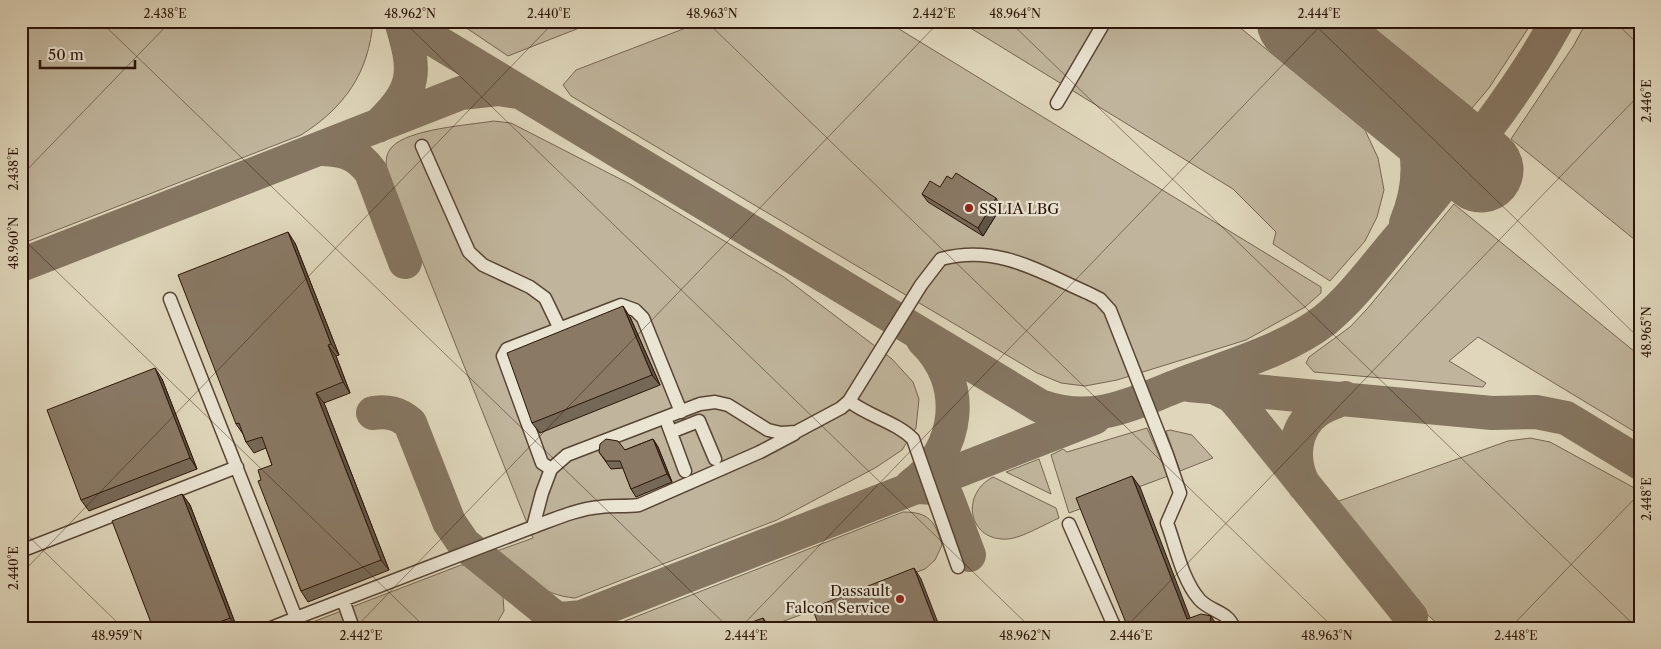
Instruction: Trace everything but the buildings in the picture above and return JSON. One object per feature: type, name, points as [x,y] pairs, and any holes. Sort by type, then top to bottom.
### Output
[{"type":"lane","points":[[1057,103],[1105,21]]},
{"type":"lane","points":[[422,146],[469,252],[483,265],[530,287],[545,298],[560,329]]},
{"type":"lane","points":[[271,628],[578,511],[601,506],[621,508],[639,505],[760,452],[849,401],[921,285],[940,259],[970,254],[989,254],[1005,258],[1100,300],[1110,310],[1180,493],[1167,523],[1190,584],[1200,600],[1224,613],[1234,628]]},
{"type":"lane","points":[[170,299],[296,618]]},
{"type":"lane","points":[[551,469],[542,463],[503,356],[507,349],[621,305],[635,310],[643,318],[681,412]]},
{"type":"lane","points":[[849,401],[861,411],[907,432],[913,438],[958,567]]},
{"type":"lane","points":[[533,527],[551,469],[567,455],[681,412],[715,402],[728,405],[768,430],[781,433],[796,432]]},
{"type":"lane","points":[[665,418],[685,471]]},
{"type":"lane","points":[[671,432],[699,421],[715,459]]},
{"type":"lane","points":[[21,551],[237,467]]},
{"type":"lane","points":[[1070,524],[1115,628]]},
{"type":"lane","points":[[343,600],[353,628]]},
{"type":"shaded area","points":[[21,21],[373,21],[371,40],[366,57],[352,87],[330,113],[301,135],[21,244]]},
{"type":"shaded area","points":[[456,21],[597,21],[508,56]]},
{"type":"shaded area","points":[[704,21],[886,21],[1321,287],[1321,293],[1305,307],[1246,340],[1117,380],[1085,386],[1061,383],[1037,373],[571,96],[563,85],[576,70]]},
{"type":"shaded area","points":[[959,21],[1232,21],[1365,130],[1378,158],[1384,190],[1377,217],[1365,241],[1330,281],[1273,244],[1276,232],[1233,189]]},
{"type":"shaded area","points":[[1365,21],[1533,21],[1489,88],[1472,108]]},
{"type":"shaded area","points":[[1587,21],[1640,21],[1640,244],[1511,139],[1574,45]]},
{"type":"shaded area","points":[[494,121],[511,123],[630,184],[784,277],[892,359],[913,382],[919,399],[916,428],[902,450],[875,468],[777,520],[575,598],[551,593],[532,582],[497,551],[533,538],[388,176],[386,165],[389,150],[400,141],[411,136],[440,129]]},
{"type":"shaded area","points":[[1454,204],[1640,356],[1640,435],[1478,337],[1449,361],[1486,383],[1483,387],[1314,372],[1306,363],[1309,357],[1350,327],[1367,309]]},
{"type":"shaded area","points":[[1147,428],[1168,476],[1069,513],[1051,455],[1063,449],[1067,452]]},
{"type":"shaded area","points":[[1170,430],[1192,435],[1213,458],[1180,471],[1166,431]]},
{"type":"shaded area","points":[[1530,438],[1550,442],[1640,491],[1640,628],[1442,628],[1419,607],[1336,502],[1508,441]]},
{"type":"shaded area","points":[[1039,459],[1051,494],[1006,472]]},
{"type":"shaded area","points":[[993,477],[1056,508],[1059,518],[1014,538],[995,538],[984,533],[977,525],[973,516],[973,505],[982,485]]},
{"type":"shaded area","points":[[903,512],[912,512],[925,516],[937,530],[942,545],[935,560],[925,569],[765,628],[607,628]]},
{"type":"shaded area","points":[[461,565],[470,566],[503,597],[504,611],[494,628],[297,628]]},
{"type":"taxiway","points":[[378,126],[401,101],[410,78],[409,53],[401,21]]},
{"type":"taxiway","points":[[409,21],[419,31],[1040,406],[1077,414],[1094,413],[1126,406],[1254,358],[1292,341],[1325,320],[1364,280],[1463,160],[1522,79],[1557,21]]},
{"type":"taxiway","points":[[21,265],[461,93],[498,89],[518,92]]},
{"type":"taxiway","points":[[1395,100],[1411,130],[1417,160],[1416,191],[1406,223]]},
{"type":"taxiway","points":[[323,149],[338,150],[350,154],[361,161],[371,172],[405,262]]},
{"type":"taxiway","points":[[911,486],[927,471],[940,454],[948,435],[952,416],[952,396],[947,376],[937,357],[923,340]]},
{"type":"taxiway","points":[[1189,385],[1492,413],[1536,412],[1566,418],[1640,463]]},
{"type":"taxiway","points":[[1211,386],[1232,396],[1411,617]]},
{"type":"taxiway","points":[[1304,485],[1297,466],[1296,456],[1299,436],[1303,426],[1320,409],[1345,398]]},
{"type":"taxiway","points":[[373,413],[393,414],[410,423],[449,522],[464,544],[554,617],[562,619],[582,617]]},
{"type":"taxiway","points":[[553,628],[1094,418]]},
{"type":"taxiway","points":[[916,487],[936,488],[947,497],[969,555]]},
{"type":"runway","points":[[1299,21],[1481,170]]},
{"type":"place","name":"SSLIA LBG","points":[[969,208]]},
{"type":"place","name":"Dassault Falcon Service","points":[[900,599]]}]
